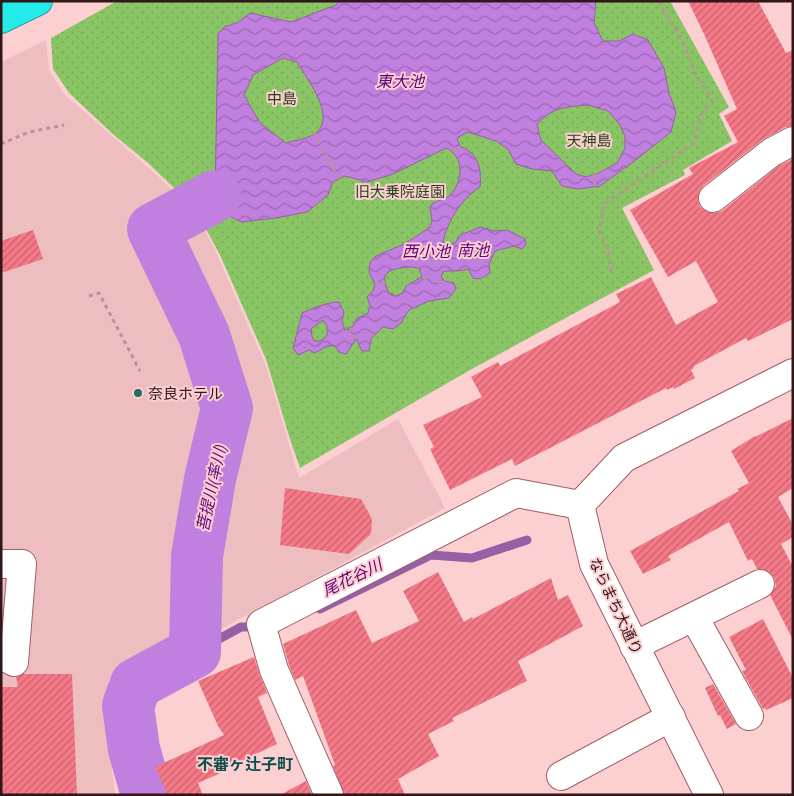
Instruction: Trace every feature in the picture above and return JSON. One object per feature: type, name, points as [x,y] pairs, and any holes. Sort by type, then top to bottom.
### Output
[{"type":"highway","points":[[1,19],[38,1]]},
{"type":"street","points":[[713,198],[772,152],[793,141]]},
{"type":"street","points":[[329,795],[274,670],[261,624],[516,492],[580,505],[624,458],[793,373]]},
{"type":"street","name":"ならまち大通り","points":[[580,505],[594,564],[709,795]]},
{"type":"street","points":[[1,564],[22,564],[14,662],[1,655]]},
{"type":"street","points":[[634,646],[760,584]]},
{"type":"street","points":[[694,617],[749,716]]},
{"type":"street","points":[[561,776],[670,717]]},
{"type":"path","points":[[611,272],[608,249],[599,231],[604,204],[694,142],[700,117],[712,100],[695,73],[684,44],[658,1]]},
{"type":"path","points":[[1,144],[29,132],[64,125]]},
{"type":"path","points":[[314,133],[339,179]]},
{"type":"path","points":[[453,151],[460,146]]},
{"type":"path","points":[[594,174],[595,186]]},
{"type":"path","points":[[423,277],[427,280]]},
{"type":"path","points":[[438,283],[443,279]]},
{"type":"path","points":[[375,284],[385,282]]},
{"type":"path","points":[[89,296],[100,294],[140,371]]},
{"type":"path","points":[[350,328],[356,339]]},
{"type":"shaded area","name":"奈良ホテル","points":[[46,40],[49,70],[64,94],[160,178],[196,213],[215,250],[266,366],[299,478],[398,419],[445,508],[121,683],[107,724],[115,795],[1,795],[1,62]]},
{"type":"green space","name":"旧大乗院庭園","points":[[117,1],[670,1],[729,107],[719,114],[732,141],[683,170],[685,175],[622,208],[654,270],[470,370],[300,468],[266,359],[220,255],[198,214],[148,163],[114,135],[69,93],[53,69],[51,38]]},
{"type":"water","name":"東大池","points":[[339,1],[596,1],[594,23],[603,41],[619,41],[633,34],[648,40],[664,68],[669,93],[676,112],[671,132],[600,186],[578,189],[562,186],[552,171],[532,169],[516,164],[508,149],[496,141],[468,132],[457,138],[460,146],[471,153],[478,162],[480,187],[467,197],[456,211],[445,234],[443,242],[445,247],[455,243],[460,235],[481,227],[494,231],[507,230],[525,239],[526,245],[522,249],[514,246],[495,251],[489,264],[490,273],[480,279],[473,278],[468,269],[443,272],[441,277],[445,281],[454,283],[456,289],[449,298],[429,301],[409,310],[401,323],[393,329],[383,327],[371,339],[369,351],[362,351],[356,339],[346,354],[339,352],[335,346],[327,346],[315,353],[309,350],[298,355],[293,348],[302,313],[315,307],[339,302],[344,312],[342,321],[345,330],[353,326],[356,319],[368,313],[370,305],[367,297],[373,291],[375,284],[369,273],[370,262],[376,256],[404,244],[429,228],[432,222],[430,206],[450,195],[455,189],[460,176],[459,163],[456,157],[446,148],[393,174],[367,182],[345,176],[333,182],[328,195],[307,212],[241,222],[227,215],[215,196],[218,34],[224,27],[237,23],[250,13],[291,22],[336,5]],"holes":[[[283,58],[297,62],[313,87],[322,107],[322,126],[313,135],[286,143],[260,123],[244,95],[253,75]],[[588,105],[608,111],[620,125],[625,136],[625,148],[617,163],[599,173],[586,177],[576,174],[541,140],[537,125],[553,111],[566,107]],[[410,267],[419,268],[422,277],[406,286],[403,293],[396,296],[389,293],[385,280],[388,272]],[[323,320],[327,326],[327,336],[320,341],[314,341],[311,329]]]},
{"type":"building","points":[[688,1],[758,1],[786,53],[793,50],[793,126],[786,127],[762,140],[703,186],[699,192],[698,200],[700,207],[707,212],[715,213],[722,211],[780,165],[793,159],[793,319],[748,341],[746,338],[694,366],[691,370],[695,378],[674,389],[673,387],[667,390],[666,388],[515,466],[512,459],[450,490],[430,449],[434,447],[423,425],[482,397],[471,377],[498,362],[500,366],[620,302],[616,294],[651,277],[676,325],[718,302],[696,261],[668,277],[630,210],[693,174],[689,168],[738,142],[724,116],[737,109]]},
{"type":"building","points":[[33,230],[43,259],[1,273],[1,241]]},
{"type":"building","points":[[793,418],[793,488],[778,497],[793,525],[793,537],[781,544],[793,567],[793,640],[770,595],[776,586],[774,577],[768,571],[757,569],[752,559],[748,561],[729,522],[668,556],[671,560],[643,574],[630,551],[739,491],[737,489],[749,483],[731,451],[755,436]]},
{"type":"building","points":[[285,488],[361,499],[372,519],[371,534],[349,554],[280,545]]},
{"type":"building","points":[[438,572],[464,622],[551,578],[558,600],[568,595],[583,626],[518,661],[527,681],[452,718],[454,721],[428,734],[439,756],[398,779],[405,795],[344,795],[303,676],[295,680],[283,644],[356,610],[372,643],[419,621],[403,591]]},
{"type":"building","points":[[763,619],[793,678],[793,698],[766,710],[765,708],[763,709],[742,671],[746,670],[729,637]]},
{"type":"building","points":[[254,657],[267,693],[258,697],[277,744],[198,783],[203,795],[168,795],[155,767],[224,735],[218,726],[198,681]]},
{"type":"building","points":[[23,674],[72,674],[77,795],[1,795],[1,687],[18,687],[16,677]]},
{"type":"building","points":[[713,684],[736,724],[727,729],[720,715],[718,716],[705,688]]},
{"type":"building","points":[[306,781],[312,795],[280,795]]},
{"type":"waterway","name":"菩提川(率川)","points":[[147,795],[134,749],[128,706],[136,684],[195,652],[197,556],[210,479],[227,408],[204,335],[153,229],[215,196]]},
{"type":"waterway","name":"尾花谷川","points":[[320,609],[431,555],[472,558],[527,540]]},
{"type":"waterway","name":"尾花谷川","points":[[195,652],[241,627],[259,627]]},
{"type":"place","name":"奈良ホテル","points":[[138,393]]},
{"type":"district","name":"不審ヶ辻子町","points":[[245,764]]},
{"type":"park label","name":"中島","points":[[282,98]]},
{"type":"park label","name":"天神島","points":[[589,140]]},
{"type":"water label","name":"南池","points":[[473,250]]},
{"type":"water label","name":"西小池","points":[[426,251]]}]
